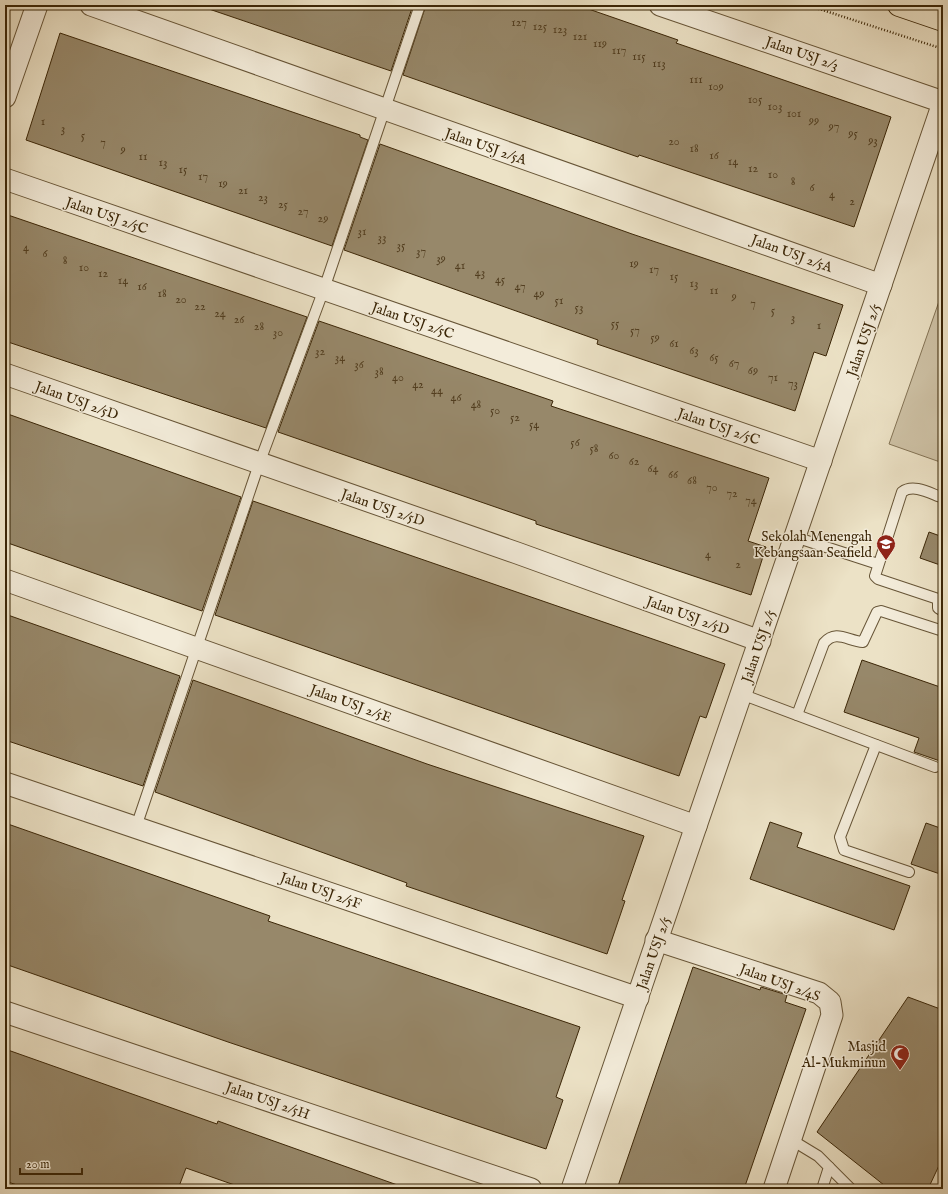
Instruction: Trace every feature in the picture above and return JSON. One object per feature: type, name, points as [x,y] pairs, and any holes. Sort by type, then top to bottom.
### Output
[{"type":"highway","points":[[899,5],[943,20]]},
{"type":"street","points":[[5,97],[37,5]]},
{"type":"street","name":"Jalan USJ 2/5A","points":[[91,5],[881,285]]},
{"type":"street","name":"Jalan USJ 2/3","points":[[660,5],[943,102]]},
{"type":"street","name":"Jalan USJ 2/5","points":[[572,1189],[943,102]]},
{"type":"street","name":"Jalan USJ 2/5C","points":[[5,180],[821,461]]},
{"type":"street","name":"Jalan USJ 2/5D","points":[[5,374],[517,553],[760,641]]},
{"type":"street","name":"Jalan USJ 2/5E","points":[[5,580],[696,826]]},
{"type":"street","name":"Jalan USJ 2/5F","points":[[5,783],[638,998]]},
{"type":"street","name":"Jalan USJ 2/4S","points":[[656,940],[819,993],[830,1002],[832,1015],[774,1189]]},
{"type":"street","name":"Jalan USJ 2/5H","points":[[5,1012],[531,1189]]},
{"type":"lane","points":[[136,827],[259,464],[324,290],[420,5]]},
{"type":"lane","points":[[943,498],[914,488],[907,488],[902,492],[875,576],[878,579],[935,598],[938,600],[938,608],[943,611]]},
{"type":"lane","points":[[795,537],[878,564]]},
{"type":"lane","points":[[797,715],[824,643],[828,637],[836,635],[864,642],[874,616],[877,612],[881,611],[943,631]]},
{"type":"lane","points":[[741,694],[935,767]]},
{"type":"lane","points":[[876,745],[840,837],[842,846],[844,850],[909,872]]},
{"type":"lane","points":[[790,1139],[818,1156],[850,1189]]},
{"type":"lane","points":[[822,1189],[829,1166]]},
{"type":"path","points":[[807,5],[943,49]]},
{"type":"shaded area","points":[[943,290],[943,463],[889,444]]},
{"type":"building","points":[[206,5],[413,5],[391,71],[206,8]]},
{"type":"building","points":[[426,5],[577,5],[678,40],[676,43],[891,117],[854,227],[639,155],[638,157],[403,75]]},
{"type":"building","points":[[60,33],[360,135],[360,137],[368,140],[332,246],[26,140]]},
{"type":"building","points":[[380,144],[632,234],[843,305],[826,356],[814,352],[795,411],[597,344],[598,340],[344,250]]},
{"type":"building","points":[[5,214],[307,317],[266,428],[5,341]]},
{"type":"building","points":[[319,321],[553,401],[551,406],[769,478],[748,541],[766,547],[751,595],[536,524],[536,521],[278,432]]},
{"type":"building","points":[[5,413],[241,497],[202,611],[5,542]]},
{"type":"building","points":[[253,501],[725,664],[706,718],[700,716],[679,776],[215,615]]},
{"type":"building","points":[[929,532],[943,537],[943,566],[920,558]]},
{"type":"building","points":[[5,614],[180,676],[143,786],[5,740]]},
{"type":"building","points":[[862,660],[943,688],[943,762],[914,752],[919,738],[844,712]]},
{"type":"building","points":[[193,680],[427,764],[644,836],[622,900],[625,901],[607,954],[406,886],[407,883],[155,792]]},
{"type":"building","points":[[770,822],[802,833],[797,847],[910,886],[894,930],[750,879]]},
{"type":"building","points":[[5,823],[270,916],[268,921],[580,1027],[556,1097],[563,1100],[546,1149],[228,1042],[5,964]]},
{"type":"building","points":[[926,823],[943,829],[943,875],[911,864]]},
{"type":"building","points":[[693,967],[760,990],[761,987],[787,995],[785,1002],[806,1009],[744,1189],[617,1189]]},
{"type":"building","name":"Masjid Al-Mukminun","points":[[908,997],[943,1010],[943,1157],[928,1189],[889,1189],[817,1132]]},
{"type":"building","points":[[5,1049],[217,1124],[218,1121],[403,1187],[403,1189],[246,1189],[186,1168],[178,1189],[29,1189],[5,1181]]},
{"type":"place","name":"Sekolah Menengah Kebangsaan Seafield","points":[[886,561]]},
{"type":"place","name":"Masjid Al-Mukminun","points":[[900,1071]]}]
